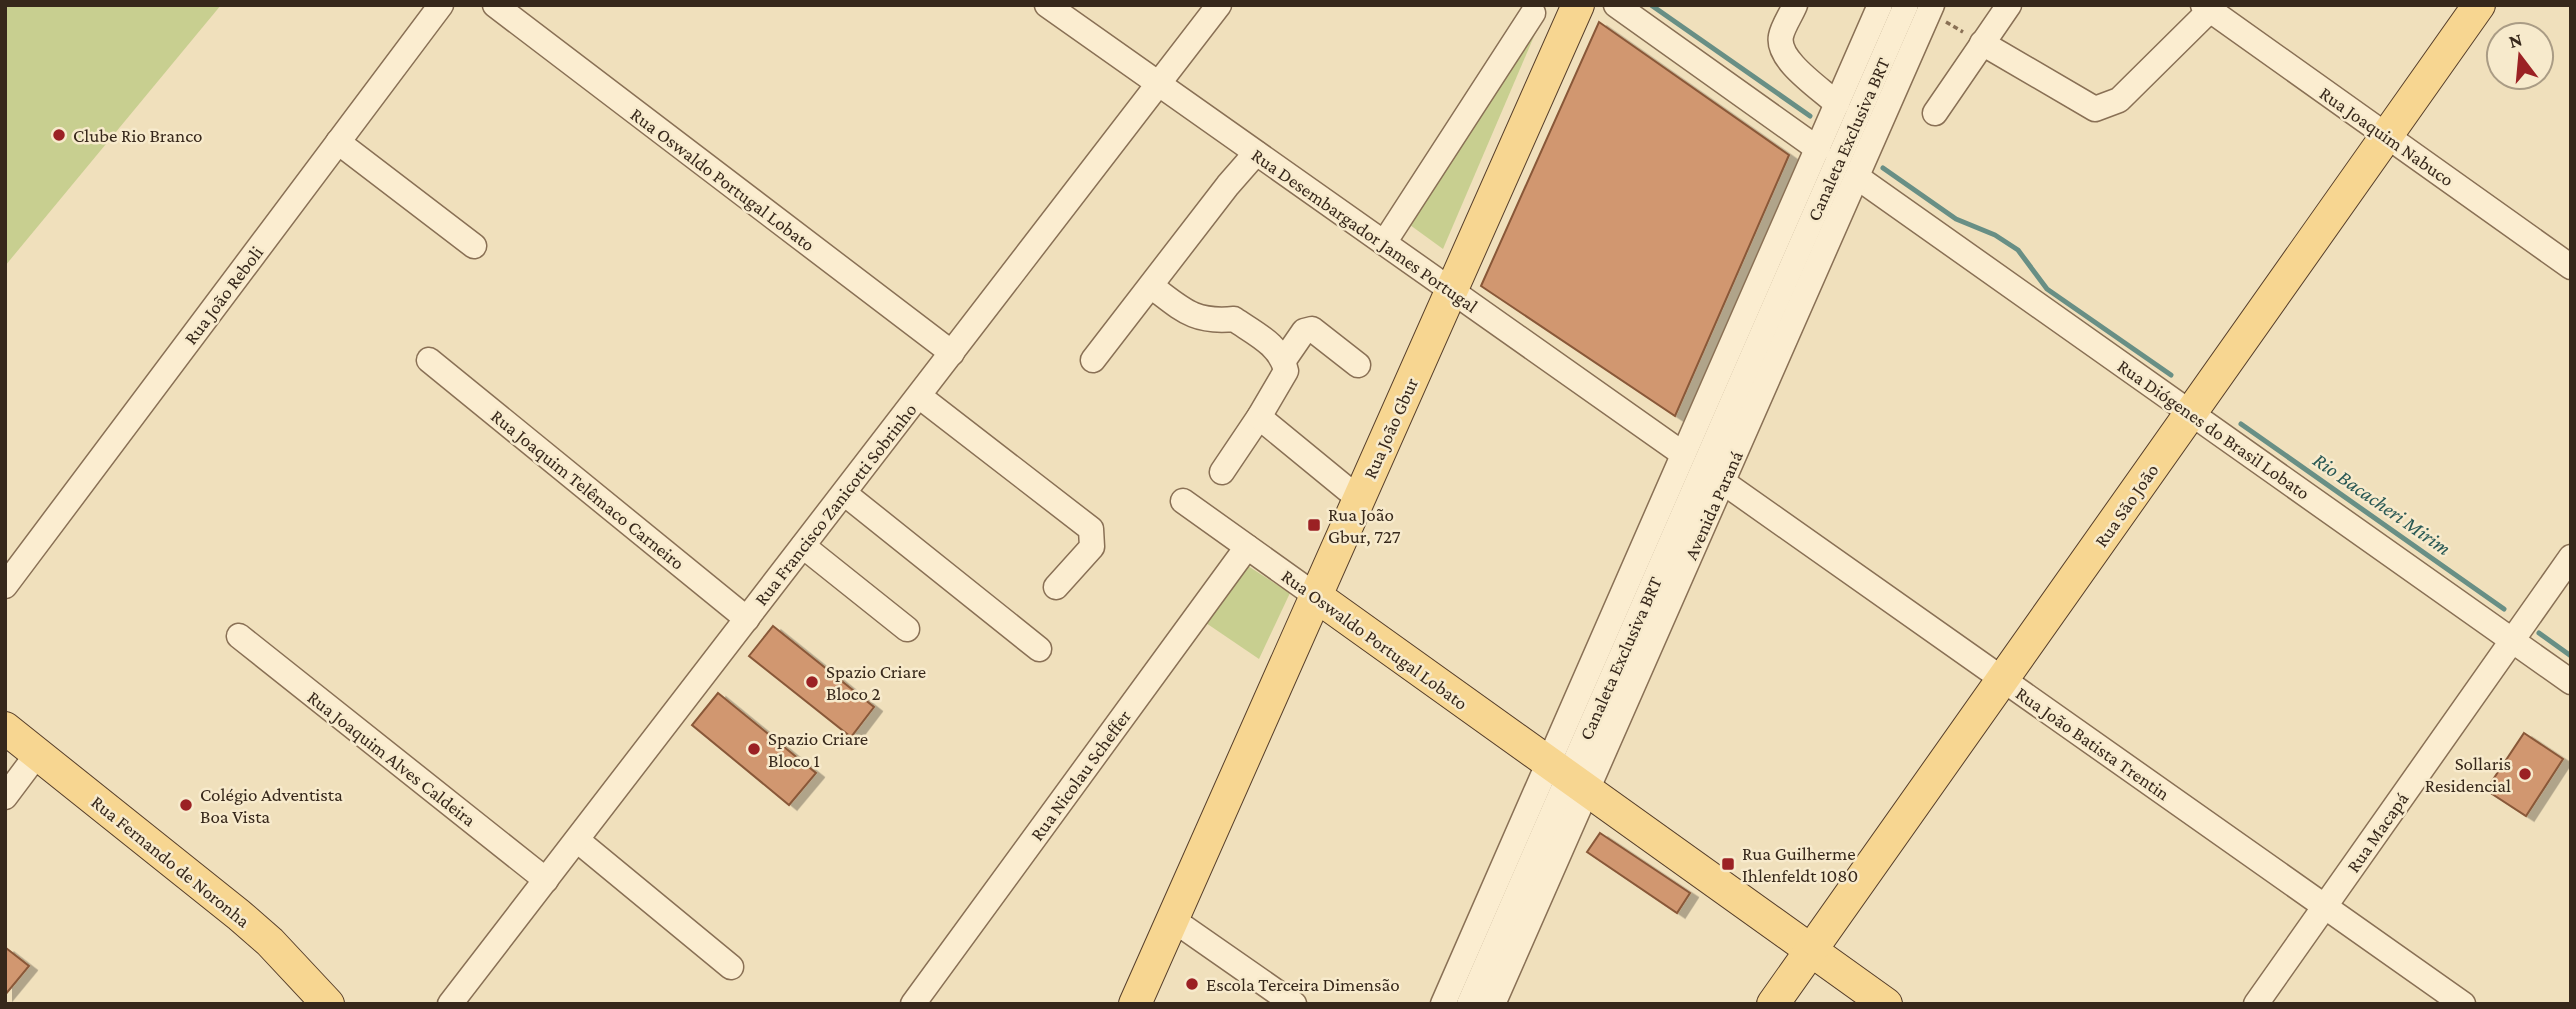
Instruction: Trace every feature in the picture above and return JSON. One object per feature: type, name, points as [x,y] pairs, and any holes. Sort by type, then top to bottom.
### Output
[{"type":"main road","name":"Rua João Gbur","points":[[1135,1004],[1578,5]]},
{"type":"main road","name":"Rua São João","points":[[1773,1004],[2479,5]]},
{"type":"main road","name":"Rua Oswaldo Portugal Lobato","points":[[1315,596],[1886,1004]]},
{"type":"main road","name":"Rua Fernando de Noronha","points":[[5,728],[239,915],[270,942],[320,1000]]},
{"type":"street","name":"Rua João Reboli","points":[[5,586],[441,5]]},
{"type":"street","name":"Rua Oswaldo Portugal Lobato","points":[[495,5],[952,353]]},
{"type":"street","name":"Rua Desembargador James Portugal","points":[[1047,5],[1683,454]]},
{"type":"street","name":"Rua Francisco Zanicotti Sobrinho","points":[[450,1004],[1219,5]]},
{"type":"street","points":[[1616,5],[1818,149]]},
{"type":"street","points":[[1796,5],[1781,36],[1781,47],[1786,60],[1837,104]]},
{"type":"street","name":"Avenida Paraná","points":[[1493,1004],[1568,776],[1683,454],[1880,5]]},
{"type":"street","points":[[1935,113],[2008,5]]},
{"type":"street","name":"Avenida Paraná","points":[[1443,1004],[1568,776],[1723,482],[1857,177],[1922,8]]},
{"type":"street","name":"Canaleta Exclusiva BRT","points":[[1469,1004],[1790,270],[1922,8]]},
{"type":"street","points":[[1982,43],[2095,109],[2119,100],[2206,8]]},
{"type":"street","name":"Rua Joaquim Nabuco","points":[[2206,8],[2571,267]]},
{"type":"street","points":[[1384,243],[1533,13]]},
{"type":"street","points":[[338,142],[474,246]]},
{"type":"street","points":[[1093,360],[1228,185],[1256,153]]},
{"type":"street","name":"Rua Diógenes do Brasil Lobato","points":[[1857,177],[2571,682]]},
{"type":"street","points":[[1730,347],[1790,270]]},
{"type":"street","points":[[1151,286],[1192,316],[1214,321],[1234,319],[1275,348],[1284,360],[1286,371],[1222,472]]},
{"type":"street","points":[[1284,360],[1304,331],[1312,329],[1358,365]]},
{"type":"street","name":"Rua Joaquim Telêmaco Carneiro","points":[[429,360],[747,619]]},
{"type":"street","points":[[919,396],[1091,529],[1093,547],[1056,587]]},
{"type":"street","points":[[1259,417],[1359,499]]},
{"type":"street","name":"Rua João Batista Trentin","points":[[1723,482],[2463,1004]]},
{"type":"street","points":[[844,493],[1039,649]]},
{"type":"street","name":"Rua Oswaldo Portugal Lobato","points":[[1183,501],[1315,596]]},
{"type":"street","points":[[803,546],[907,629]]},
{"type":"street","name":"Rua Nicolau Scheffer","points":[[913,1004],[1247,547]]},
{"type":"street","name":"Rua Macapá","points":[[2256,1004],[2571,557]]},
{"type":"street","name":"Rua Joaquim Alves Caldeira","points":[[239,636],[546,880]]},
{"type":"street","points":[[5,797],[38,753]]},
{"type":"street","points":[[577,839],[732,967]]},
{"type":"street","points":[[1172,919],[1294,1004]]},
{"type":"path","points":[[1922,8],[1982,43]]},
{"type":"green space","name":"Clube Rio Branco","points":[[5,5],[221,5],[5,266]]},
{"type":"green space","points":[[1535,34],[1443,249],[1410,225]]},
{"type":"green space","points":[[1248,566],[1290,593],[1259,659],[1206,623]]},
{"type":"building","points":[[1599,22],[1789,155],[1675,416],[1481,286]]},
{"type":"building","name":"Spazio Criare Bloco 2","points":[[773,626],[874,707],[851,737],[749,656]]},
{"type":"building","name":"Spazio Criare Bloco 1","points":[[718,693],[816,773],[789,805],[692,725]]},
{"type":"building","name":"Sollaris Residencial","points":[[2524,733],[2563,759],[2526,816],[2486,790]]},
{"type":"building","points":[[1600,833],[1690,893],[1677,913],[1587,852]]},
{"type":"building","points":[[5,949],[29,966],[5,995]]},
{"type":"waterway","name":"Rio Bacacheri Mirim","points":[[1651,5],[1810,116]]},
{"type":"waterway","name":"Rio Bacacheri Mirim","points":[[1883,168],[1956,219],[1995,235],[2018,250],[2047,289],[2171,375]]},
{"type":"waterway","name":"Rio Bacacheri Mirim","points":[[2241,424],[2504,609]]},
{"type":"waterway","name":"Rio Bacacheri Mirim","points":[[2539,633],[2571,656]]},
{"type":"place","name":"Clube Rio Branco","points":[[59,135]]},
{"type":"place","name":"Rua João Gbur, 727","points":[[1314,525]]},
{"type":"place","name":"Spazio Criare Bloco 2","points":[[812,682]]},
{"type":"place","name":"Spazio Criare Bloco 1","points":[[754,749]]},
{"type":"place","name":"Sollaris Residencial","points":[[2525,774]]},
{"type":"place","name":"Colégio Adventista Boa Vista","points":[[186,805]]},
{"type":"place","name":"Rua Guilherme Ihlenfeldt 1080","points":[[1728,864]]},
{"type":"place","name":"Escola Terceira Dimensão","points":[[1192,984]]}]
